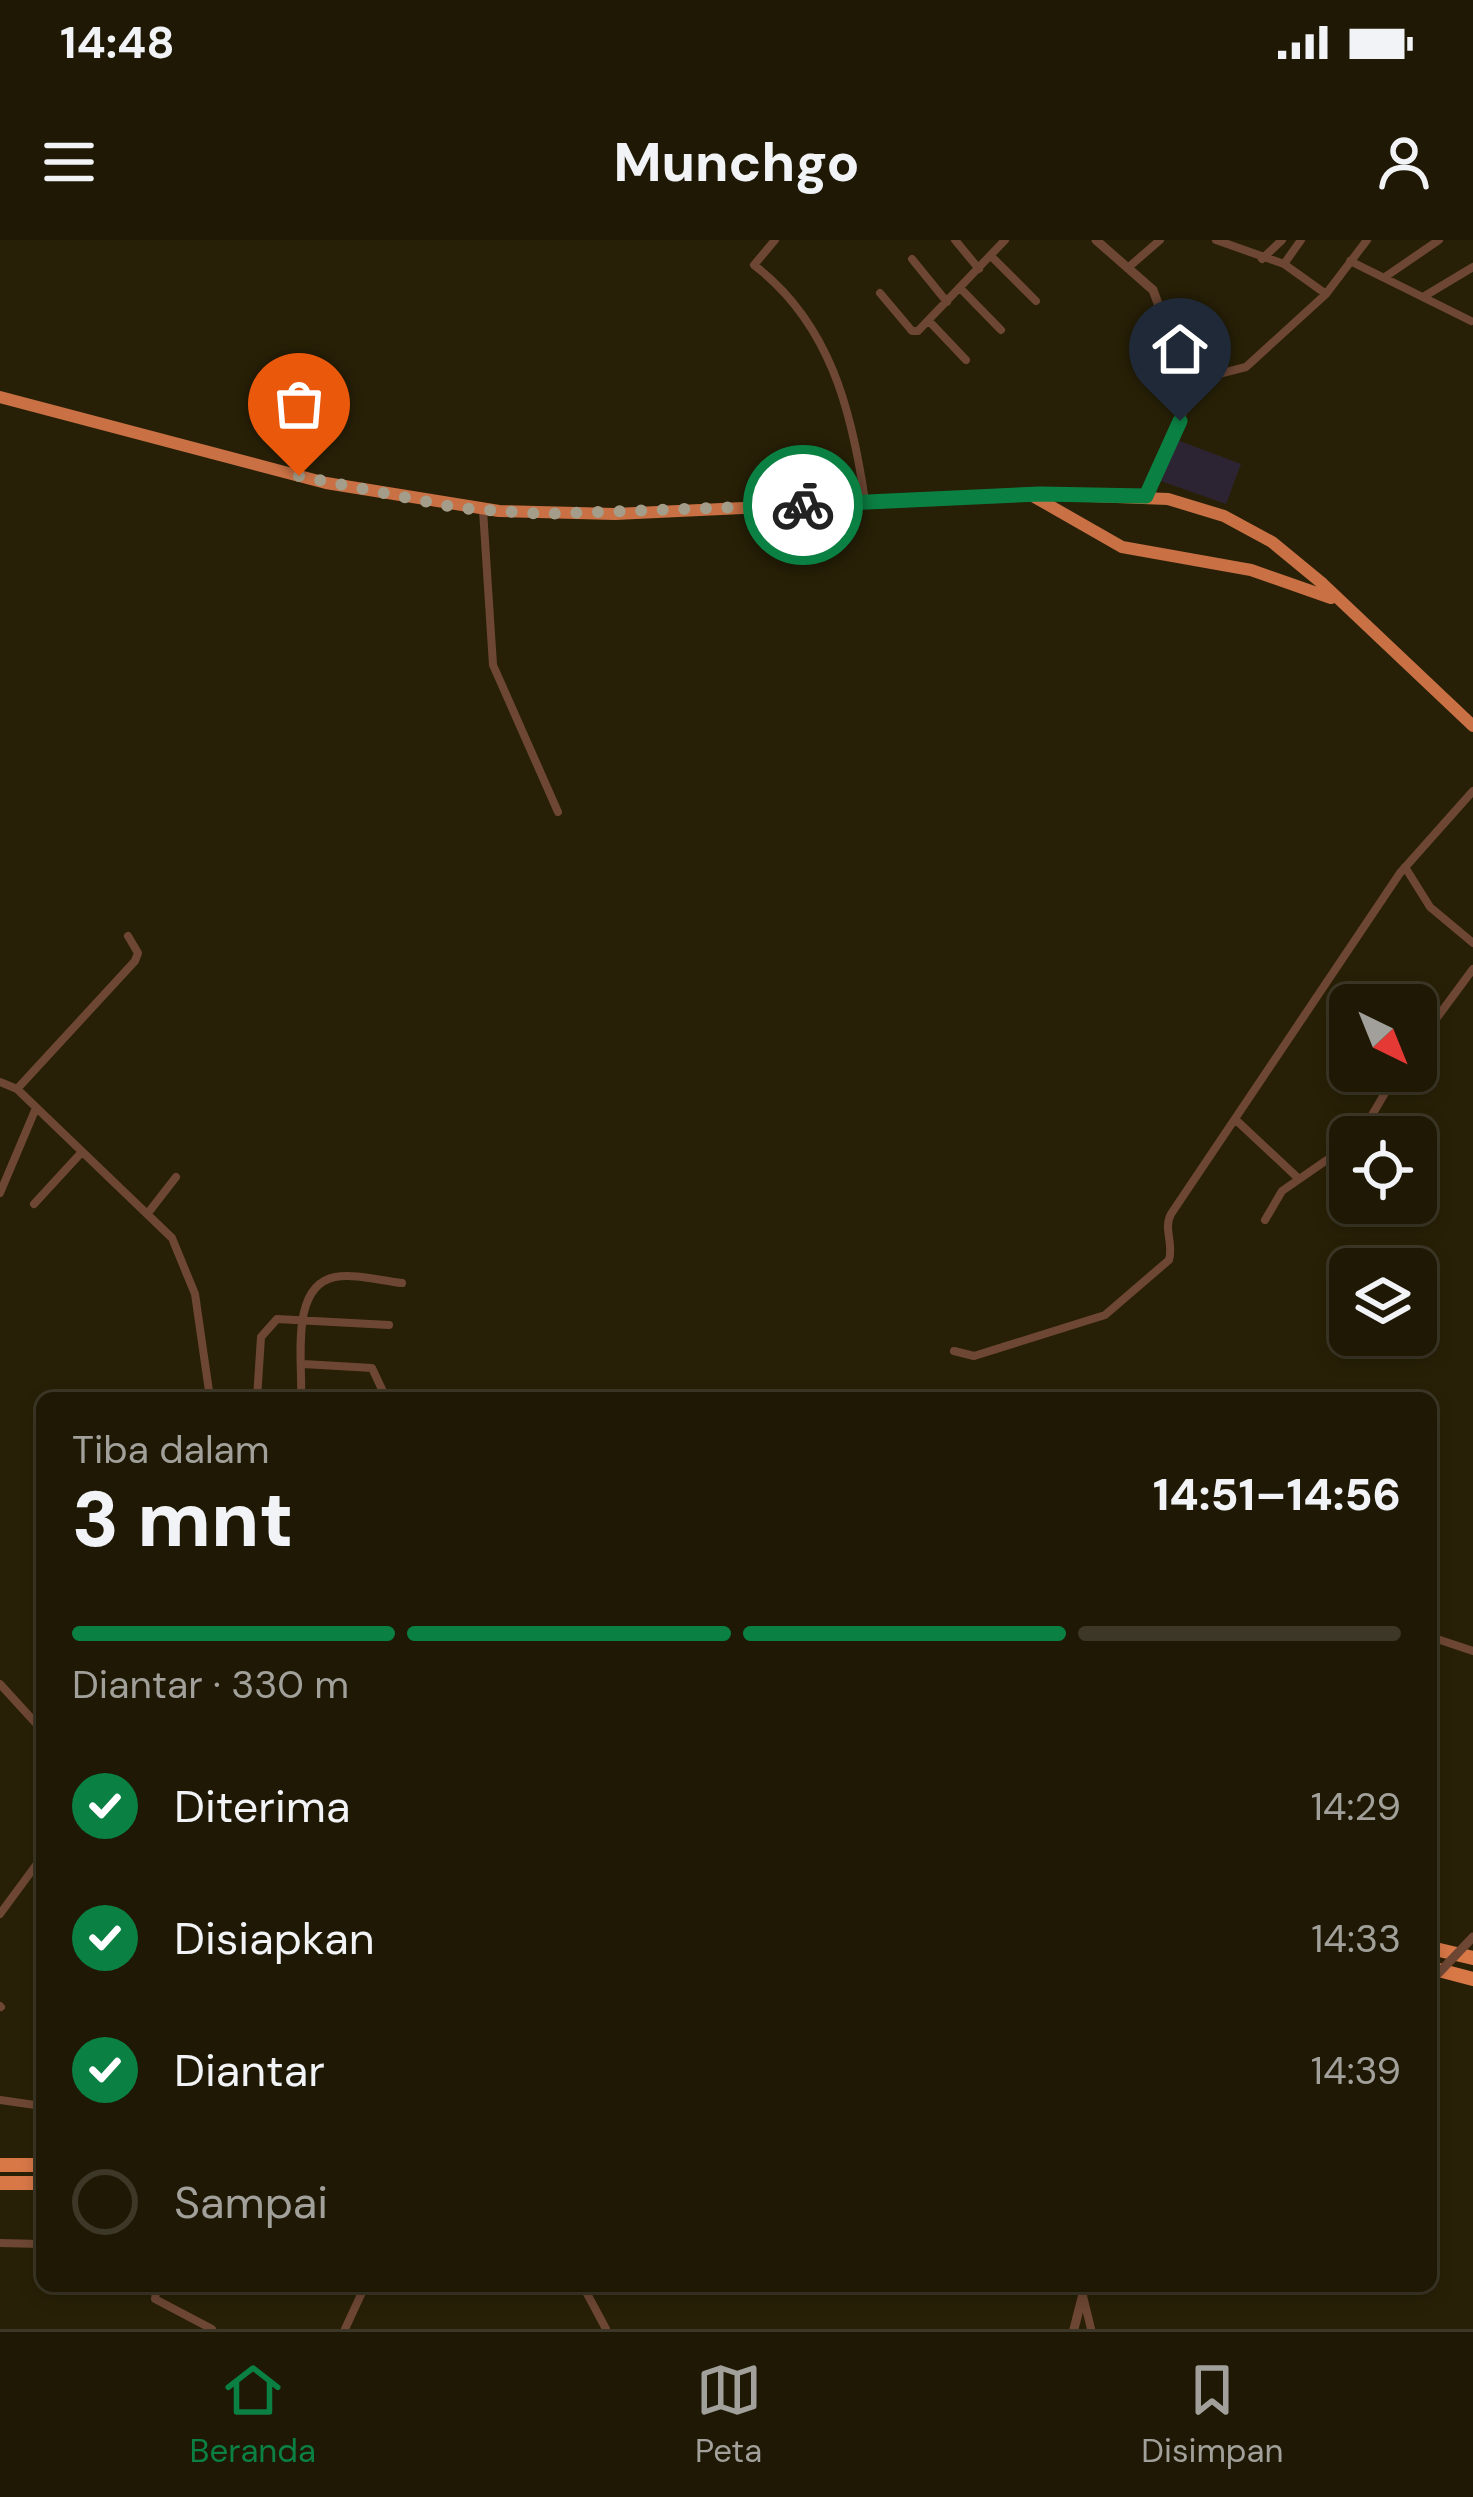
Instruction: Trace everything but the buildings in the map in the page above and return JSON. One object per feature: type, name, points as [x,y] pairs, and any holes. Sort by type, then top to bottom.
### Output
[{"type":"highway","points":[[0,397],[326,483],[483,510],[589,514],[1030,495],[1146,496],[1224,516],[1260,533],[1343,603],[1473,727]]},
{"type":"highway","points":[[1030,495],[1121,548],[1251,569],[1343,603]]},
{"type":"highway","points":[[1437,1949],[1473,1958]]},
{"type":"highway","points":[[1437,1970],[1473,1979]]},
{"type":"highway","points":[[0,2165],[36,2165]]},
{"type":"highway","points":[[0,2183],[36,2183]]},
{"type":"street","points":[[775,240],[754,265],[786,293],[826,348],[842,391],[865,502]]},
{"type":"street","points":[[956,240],[979,269]]},
{"type":"street","points":[[880,293],[915,332],[1005,240]]},
{"type":"street","points":[[1096,240],[1153,290],[1187,382],[1185,407],[1146,496]]},
{"type":"street","points":[[1130,266],[1160,240]]},
{"type":"street","points":[[1216,240],[1283,264],[1326,294]]},
{"type":"street","points":[[1262,259],[1282,240]]},
{"type":"street","points":[[1283,264],[1300,240]]},
{"type":"street","points":[[1187,382],[1246,367],[1326,294],[1367,240]]},
{"type":"street","points":[[1384,277],[1439,240]]},
{"type":"street","points":[[992,256],[1036,301]]},
{"type":"street","points":[[912,259],[947,302]]},
{"type":"street","points":[[1350,261],[1471,320]]},
{"type":"street","points":[[1422,298],[1473,267]]},
{"type":"street","points":[[960,288],[1001,330]]},
{"type":"street","points":[[929,321],[966,360]]},
{"type":"street","points":[[483,510],[493,665],[558,812]]},
{"type":"street","points":[[954,1351],[974,1356],[1105,1315],[1169,1260],[1168,1219],[1405,867],[1473,791]]},
{"type":"street","points":[[1405,867],[1430,907],[1473,943]]},
{"type":"street","points":[[17,1089],[135,961],[138,953],[128,936]]},
{"type":"street","points":[[1437,1018],[1473,969]]},
{"type":"street","points":[[0,1082],[17,1089],[172,1238],[188,1273],[202,1325],[209,1392]]},
{"type":"street","points":[[0,1193],[36,1108]]},
{"type":"street","points":[[1236,1120],[1299,1179]]},
{"type":"street","points":[[34,1204],[81,1153]]},
{"type":"street","points":[[1265,1220],[1282,1191],[1329,1158]]},
{"type":"street","points":[[148,1213],[176,1177]]},
{"type":"street","points":[[301,1392],[308,1295],[331,1277],[402,1283]]},
{"type":"street","points":[[258,1392],[265,1329],[278,1319],[389,1325]]},
{"type":"street","points":[[303,1364],[373,1368],[383,1392]]},
{"type":"street","points":[[1437,1639],[1473,1651]]},
{"type":"street","points":[[0,1684],[36,1723]]},
{"type":"street","points":[[0,1914],[36,1865]]},
{"type":"street","points":[[1437,1976],[1473,1937]]},
{"type":"street","points":[[0,2100],[36,2105]]},
{"type":"street","points":[[0,2243],[36,2244]]},
{"type":"street","points":[[156,2292],[155,2299],[212,2329]]},
{"type":"street","points":[[345,2329],[362,2292]]},
{"type":"street","points":[[587,2292],[606,2329]]},
{"type":"street","points":[[1073,2329],[1084,2292]]},
{"type":"street","points":[[1084,2292],[1091,2329]]},
{"type":"shaded area","points":[[1177,440],[1241,464],[1226,504],[1161,481]]},
{"type":"way so far","points":[[299,476],[458,508],[543,514],[803,505]]},
{"type":"route","points":[[803,505],[1040,494],[1146,496],[1180,421]]}]
